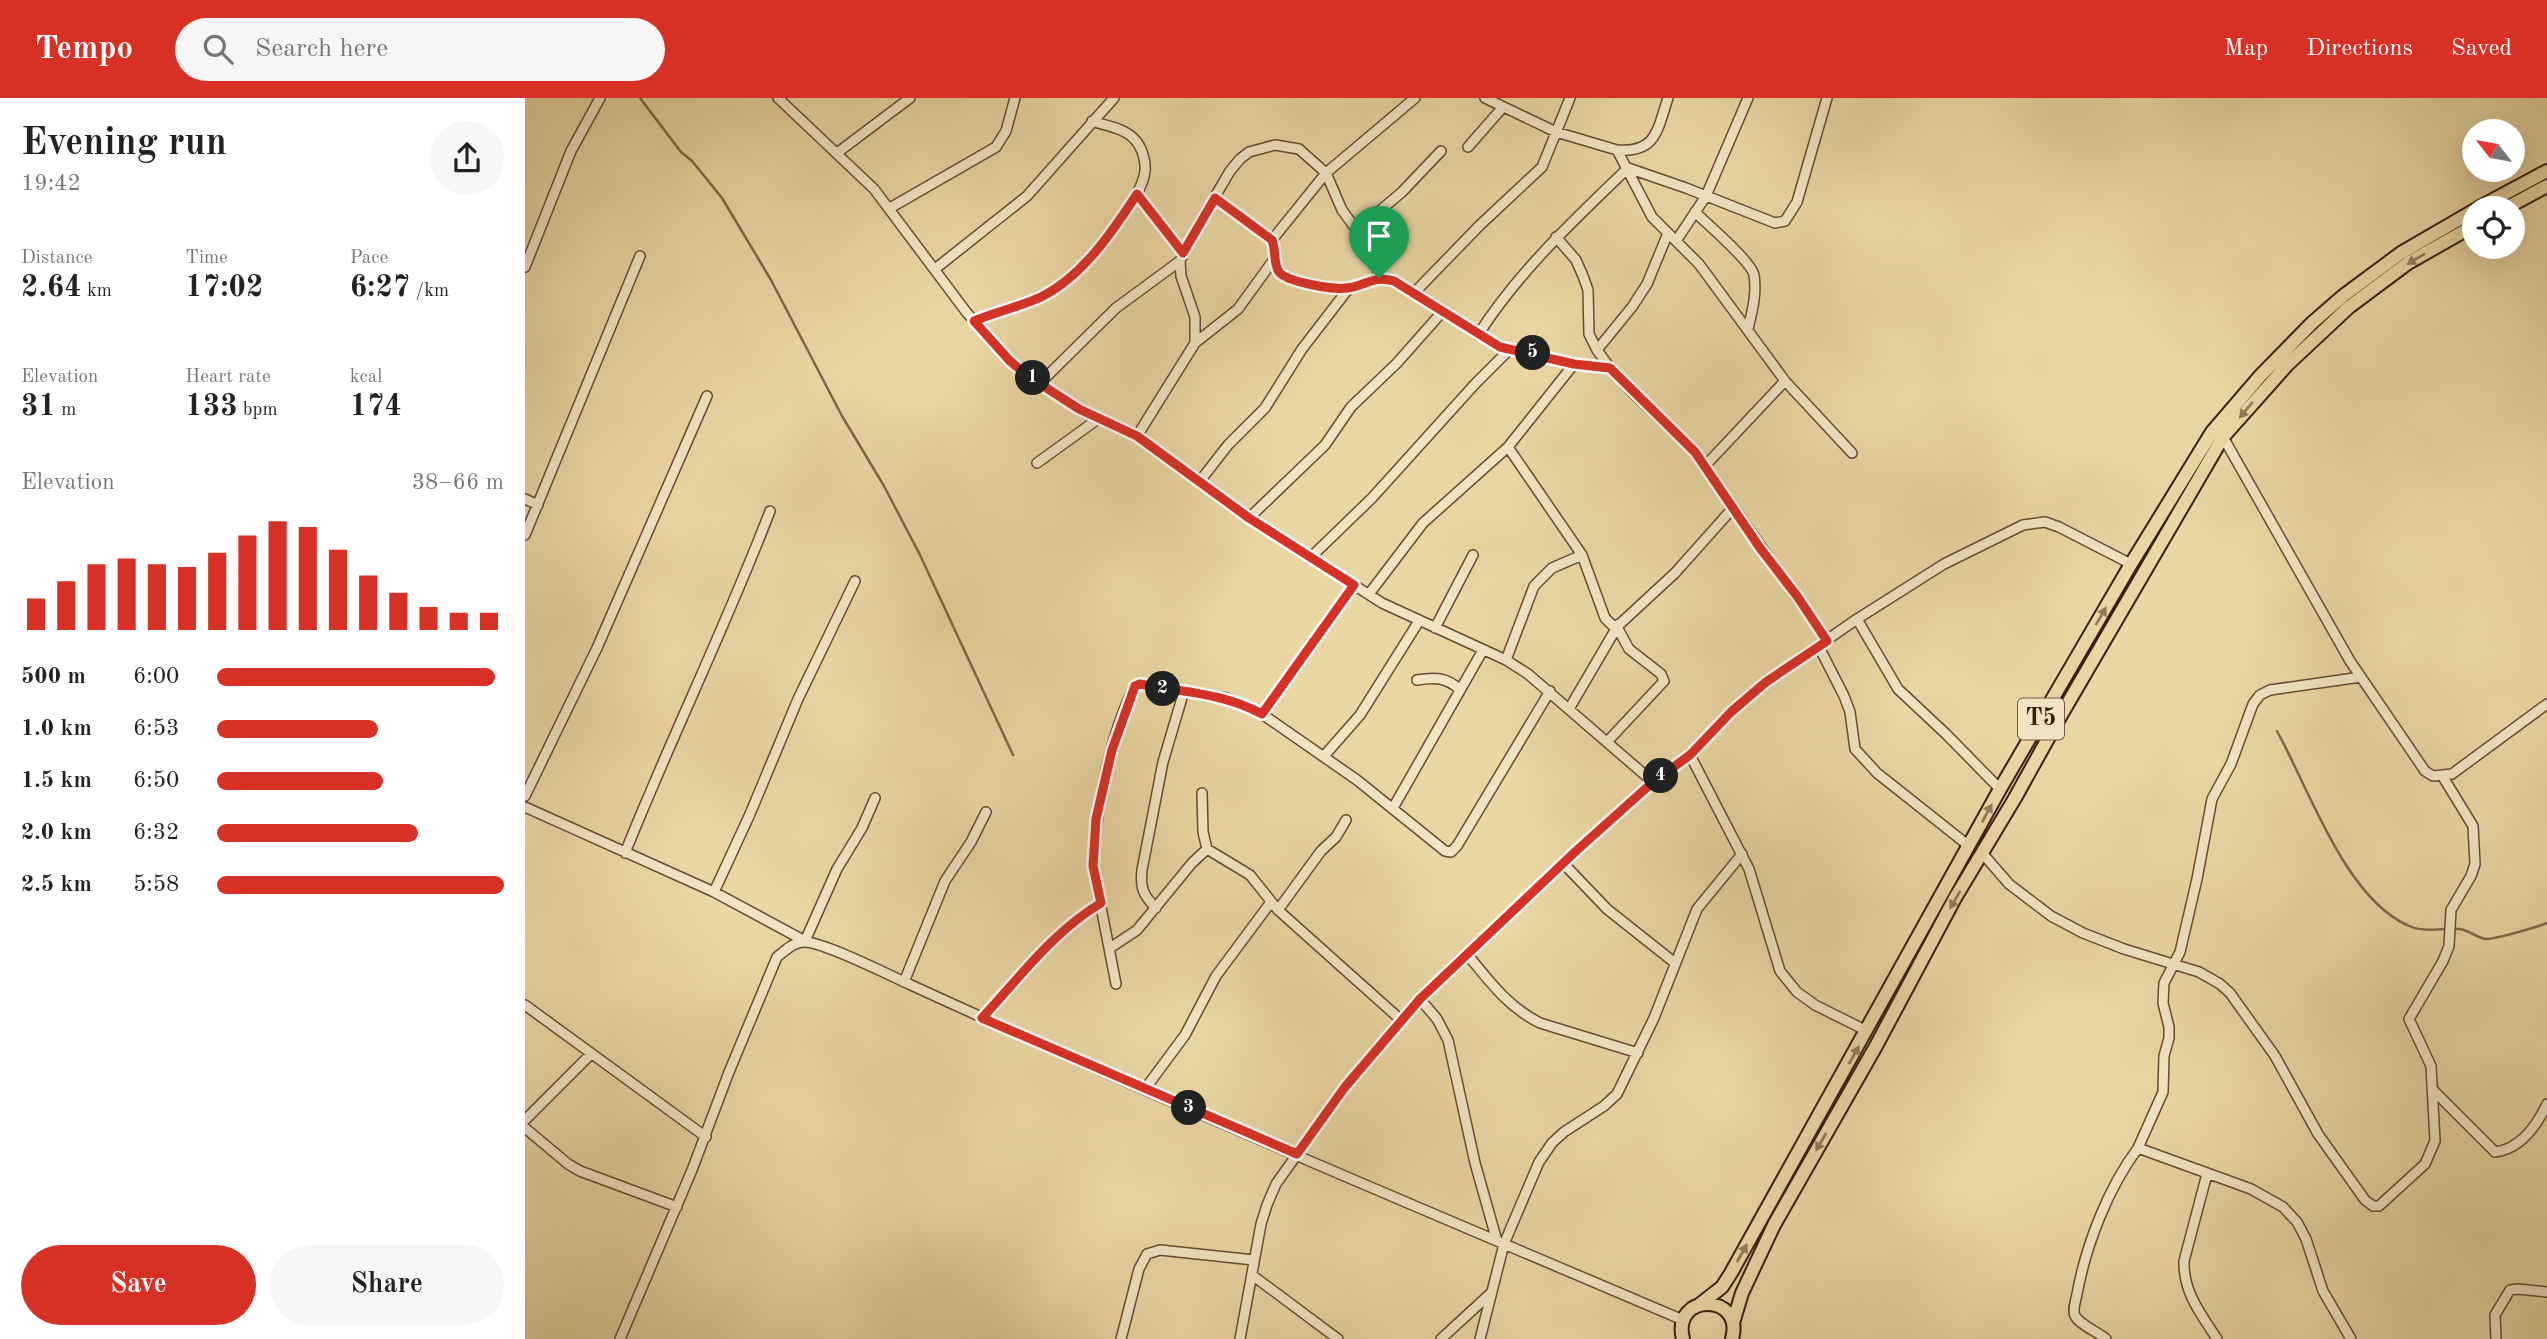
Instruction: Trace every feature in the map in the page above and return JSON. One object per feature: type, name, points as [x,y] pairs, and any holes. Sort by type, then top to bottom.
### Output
[{"type":"highway","name":"T5","points":[[2500,196],[2547,171]]},
{"type":"highway","points":[[2525,198],[2547,186]]},
{"type":"highway","name":"T5","points":[[1683,1320],[1688,1312],[1722,1287],[1731,1273],[2000,789],[2131,564],[2212,432],[2276,359],[2312,323],[2367,277],[2401,253],[2462,217]]},
{"type":"highway","name":"T5","points":[[1732,1339],[1733,1323],[1742,1293],[1774,1225],[1876,1046],[1955,898],[2223,437],[2288,364],[2349,307],[2409,263],[2462,232]]},
{"type":"highway","points":[[1699,1305],[1710,1303],[1720,1307],[1733,1323]]},
{"type":"highway","points":[[1682,1338],[1683,1320]]},
{"type":"street","points":[[525,267],[571,151],[600,98]]},
{"type":"street","points":[[778,98],[854,168],[890,208],[974,321],[1017,368],[1098,419],[1137,436],[1249,518],[1369,594],[1419,621],[1506,660],[1550,691],[1653,782]]},
{"type":"street","points":[[837,153],[910,98]]},
{"type":"street","points":[[890,208],[996,147],[1006,131],[1015,98]]},
{"type":"street","points":[[935,269],[1027,195],[1114,98]]},
{"type":"street","points":[[1272,240],[1326,173],[1415,98]]},
{"type":"street","points":[[1414,293],[1480,225],[1542,167],[1570,98]]},
{"type":"street","points":[[1489,99],[1556,132],[1617,150],[1632,151],[1646,146],[1659,126],[1668,98]]},
{"type":"street","points":[[1676,241],[1706,196],[1748,98]]},
{"type":"street","points":[[1628,168],[1775,223],[1785,221],[1797,202],[1827,98]]},
{"type":"street","points":[[1468,147],[1503,107]]},
{"type":"street","points":[[974,321],[1038,299],[1062,284],[1092,254],[1137,194],[1145,173],[1145,163],[1137,142],[1122,131],[1092,121]]},
{"type":"street","points":[[1040,383],[1116,307],[1181,257],[1240,159],[1261,148],[1275,145],[1299,149],[1326,173],[1342,210],[1375,256],[1379,278]]},
{"type":"street","points":[[1357,230],[1402,192],[1441,150]]},
{"type":"street","points":[[1617,150],[1652,217],[1699,264],[1785,381],[1852,453]]},
{"type":"street","points":[[1478,335],[1511,287],[1556,236],[1628,168]]},
{"type":"street","points":[[1137,194],[1181,257],[1181,276],[1195,317],[1195,343]]},
{"type":"street","points":[[1215,198],[1272,240],[1277,267],[1285,277],[1332,288],[1349,288],[1379,278],[1394,281],[1478,335],[1509,350],[1574,364],[1610,368]]},
{"type":"street","points":[[1695,212],[1754,272],[1755,297],[1748,329]]},
{"type":"street","points":[[1597,350],[1647,284],[1668,233]]},
{"type":"street","points":[[1556,236],[1576,260],[1583,276],[1588,290],[1589,334],[1597,350],[1610,368],[1695,452],[1823,644],[1850,712],[1854,749],[1877,772],[1969,846]]},
{"type":"street","points":[[525,536],[640,256]]},
{"type":"street","points":[[1137,436],[1195,343],[1238,309],[1275,258]]},
{"type":"street","points":[[1200,481],[1228,445],[1265,408],[1302,349],[1349,288]]},
{"type":"street","points":[[1249,518],[1325,445],[1351,407],[1397,363],[1443,311]]},
{"type":"street","points":[[1310,558],[1372,498],[1509,350]]},
{"type":"street","points":[[1369,594],[1423,523],[1508,447],[1574,364]]},
{"type":"street","points":[[1704,467],[1785,381]]},
{"type":"street","points":[[525,796],[597,648],[707,396]]},
{"type":"street","points":[[1037,463],[1098,419]]},
{"type":"street","points":[[2223,437],[2319,609],[2361,677],[2419,764],[2433,776],[2452,774],[2547,704]]},
{"type":"street","points":[[1508,447],[1582,555],[1605,618],[1611,625],[1617,626]]},
{"type":"street","points":[[525,499],[538,505]]},
{"type":"street","points":[[1569,709],[1617,626],[1675,573],[1733,508]]},
{"type":"street","points":[[625,853],[770,511]]},
{"type":"street","points":[[1240,1339],[1267,1205],[1276,1184],[1345,1087],[1420,999],[1563,863],[1653,782],[1690,755],[1731,712],[1766,682],[1857,619],[1944,564],[2023,525],[2045,522],[2059,527],[2131,564]]},
{"type":"street","points":[[1435,628],[1473,555]]},
{"type":"street","points":[[1506,660],[1534,586],[1552,568],[1582,555]]},
{"type":"street","points":[[714,892],[798,699],[855,581]]},
{"type":"street","points":[[1262,714],[1354,585]]},
{"type":"street","points":[[1857,619],[1898,690],[2000,789]]},
{"type":"street","points":[[1324,757],[1360,715],[1419,621]]},
{"type":"street","points":[[1607,742],[1664,681],[1661,674],[1629,649],[1617,626]]},
{"type":"street","points":[[1393,807],[1483,650]]},
{"type":"street","points":[[2106,1339],[2078,1319],[2074,1311],[2081,1272],[2121,1173],[2138,1148],[2162,1092],[2164,1056],[2169,1038],[2162,993],[2164,983],[2175,964],[2197,879],[2211,799],[2231,764],[2256,698],[2264,692],[2285,687],[2361,677]]},
{"type":"street","points":[[1417,680],[1444,680],[1452,682],[1460,690]]},
{"type":"street","points":[[1117,984],[1093,866],[1096,819],[1112,750],[1135,686],[1140,684],[1226,698],[1262,714],[1393,807],[1445,851],[1453,852],[1550,691]]},
{"type":"street","points":[[1156,908],[1140,887],[1142,870],[1163,762],[1184,691]]},
{"type":"street","points":[[1690,755],[1756,886],[1780,971],[1797,992],[1815,1005],[1867,1031]]},
{"type":"street","points":[[1983,854],[2009,884],[2051,916],[2113,945],[2210,977],[2230,993],[2275,1056],[2318,1134],[2365,1200],[2373,1206],[2385,1202],[2425,1164],[2435,1141],[2430,1059],[2409,1023],[2409,1015],[2443,961],[2449,946],[2451,910],[2471,876],[2476,859],[2473,826],[2443,777]]},
{"type":"street","points":[[1202,793],[1203,832],[1207,849],[1250,875],[1278,910],[1401,1020]]},
{"type":"street","points":[[805,942],[837,869],[862,828],[875,798]]},
{"type":"street","points":[[525,807],[714,892],[805,942],[840,953],[1145,1089],[1683,1320]]},
{"type":"street","points":[[904,982],[945,881],[971,842],[986,812]]},
{"type":"street","points":[[1278,910],[1321,851],[1336,837],[1346,820]]},
{"type":"street","points":[[1110,948],[1137,930],[1192,863],[1207,849]]},
{"type":"street","points":[[1480,1339],[1501,1242],[1544,1153],[1564,1132],[1611,1100],[1625,1081],[1654,1018],[1697,909],[1742,854]]},
{"type":"street","points":[[1563,863],[1607,909],[1675,963]]},
{"type":"street","points":[[1145,1089],[1185,1035],[1216,976],[1271,902]]},
{"type":"street","points":[[982,1018],[1064,930],[1082,914],[1101,903]]},
{"type":"street","points":[[621,1339],[706,1137],[729,1072],[777,957],[790,946],[805,942]]},
{"type":"street","points":[[1467,954],[1504,999],[1528,1017],[1555,1028],[1638,1052]]},
{"type":"street","points":[[1420,999],[1437,1019],[1448,1041],[1475,1163],[1501,1242]]},
{"type":"street","points":[[527,1010],[706,1137]]},
{"type":"street","points":[[525,1120],[591,1054]]},
{"type":"street","points":[[2432,1089],[2495,1152],[2520,1141],[2533,1129],[2547,1104]]},
{"type":"street","points":[[525,1128],[580,1171],[677,1207]]},
{"type":"street","points":[[2138,1148],[2252,1189],[2283,1207],[2297,1222],[2306,1239],[2316,1275],[2351,1339]]},
{"type":"street","points":[[2207,1174],[2183,1261],[2183,1272],[2192,1300],[2217,1339]]},
{"type":"street","points":[[1121,1339],[1139,1269],[1147,1254],[1160,1250],[1254,1260]]},
{"type":"street","points":[[1252,1275],[1338,1339]]},
{"type":"street","points":[[2495,1339],[2495,1315],[2509,1290],[2547,1292]]},
{"type":"street","points":[[1441,1339],[1491,1292]]},
{"type":"waterway","points":[[640,98],[681,152],[692,161],[722,198],[771,280],[842,416],[884,486],[920,555],[1013,755]]},
{"type":"waterway","points":[[2277,731],[2347,867],[2385,911],[2414,928],[2460,929],[2485,939],[2547,923]]},
{"type":"route","points":[[1137,194],[1183,253],[1215,198],[1272,240],[1277,267],[1285,277],[1332,288],[1349,288],[1379,278],[1394,281],[1500,347],[1574,364],[1610,368],[1695,452],[1827,641],[1766,682],[1731,712],[1690,755],[1653,782],[1514,908],[1389,1032],[1297,1154],[982,1018],[1064,930],[1082,914],[1101,903],[1093,866],[1096,819],[1112,750],[1135,686],[1140,684],[1226,698],[1262,714],[1354,585],[1249,518],[1137,436],[1079,409],[1028,376],[1010,361],[974,321],[1038,299],[1062,284],[1086,261],[1137,194]]}]
